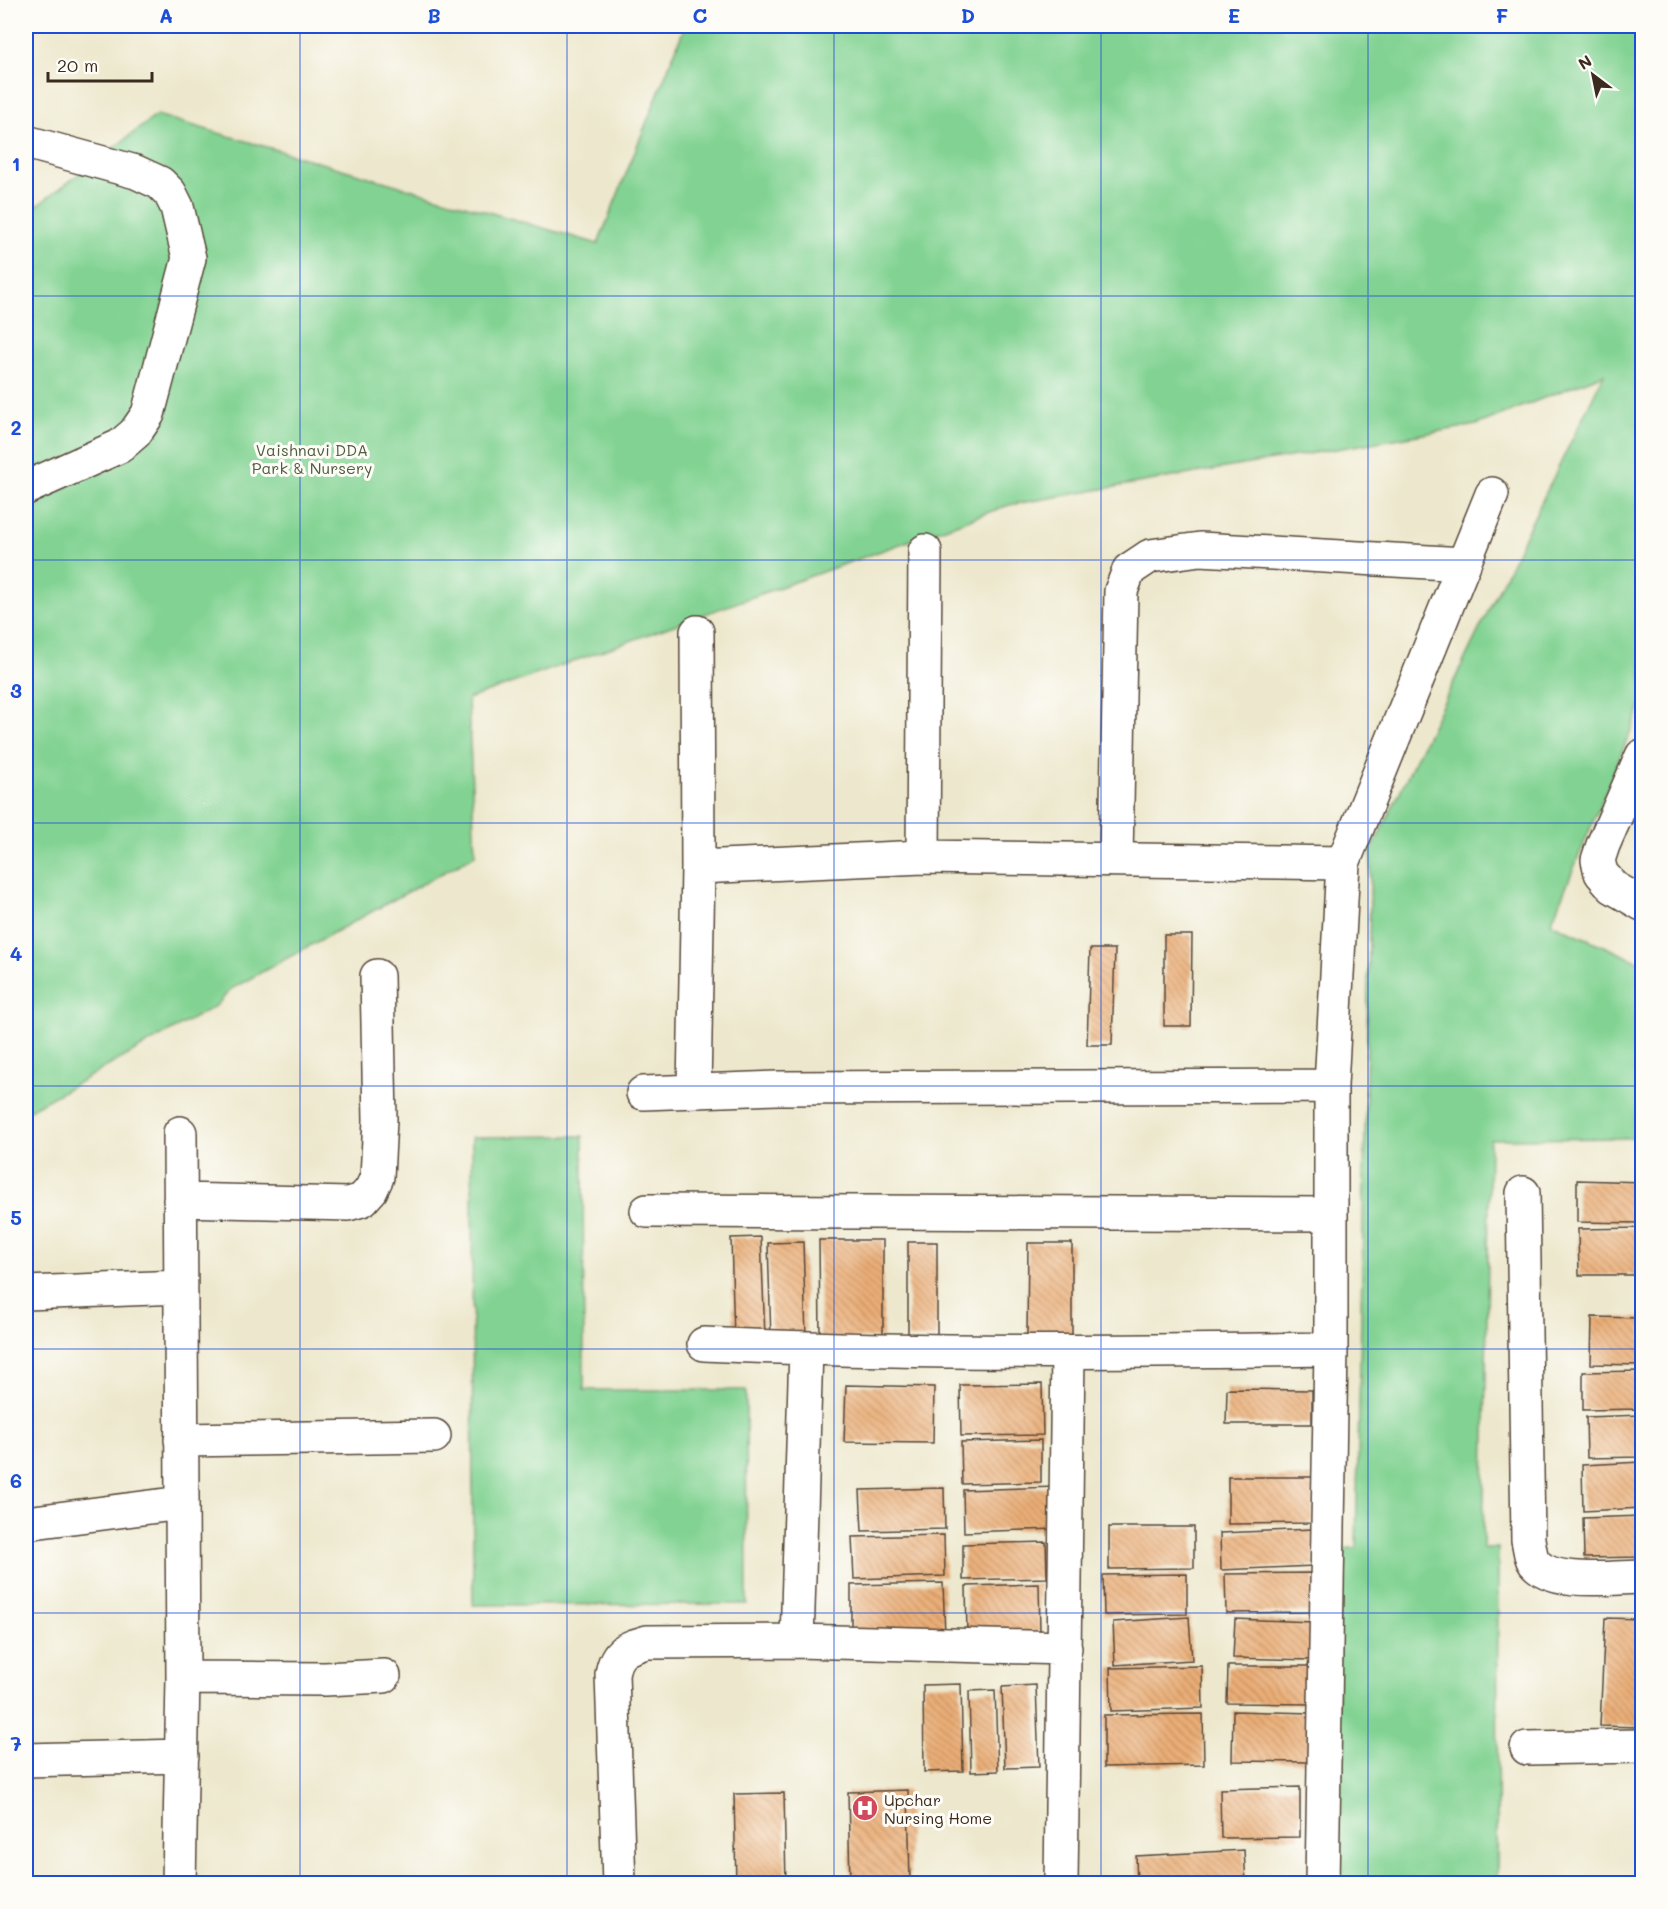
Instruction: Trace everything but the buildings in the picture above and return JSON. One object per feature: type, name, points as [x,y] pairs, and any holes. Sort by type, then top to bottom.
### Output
[{"type":"street","points":[[26,142],[136,172],[160,183],[170,193],[177,207],[189,258],[148,414],[135,433],[120,446],[26,488]]},
{"type":"street","points":[[1322,1884],[1331,1349],[1331,1086],[1343,862],[1492,494]]},
{"type":"street","points":[[1116,860],[1121,591],[1129,570],[1149,556],[1200,549],[1464,564]]},
{"type":"street","points":[[923,857],[926,551]]},
{"type":"street","points":[[694,1091],[698,867],[697,632]]},
{"type":"street","points":[[1642,756],[1598,860],[1600,873],[1612,887],[1642,904]]},
{"type":"street","points":[[698,867],[923,857],[1343,862]]},
{"type":"street","points":[[180,1200],[348,1204],[362,1200],[371,1190],[378,1177],[380,1120],[376,976]]},
{"type":"street","points":[[643,1093],[790,1088],[1331,1086]]},
{"type":"street","points":[[179,1884],[183,1678],[180,1133]]},
{"type":"street","points":[[1522,1193],[1528,1540],[1533,1561],[1543,1571],[1564,1578],[1642,1577]]},
{"type":"street","points":[[647,1211],[1331,1214]]},
{"type":"street","points":[[26,1293],[180,1287]]},
{"type":"street","points":[[704,1344],[806,1349],[1068,1353],[1331,1349]]},
{"type":"street","points":[[797,1641],[806,1349]]},
{"type":"street","points":[[1061,1884],[1068,1353]]},
{"type":"street","points":[[181,1440],[434,1436]]},
{"type":"street","points":[[26,1523],[181,1503]]},
{"type":"street","points":[[619,1884],[612,1674],[615,1660],[628,1648],[647,1642],[797,1641],[1065,1648]]},
{"type":"street","points":[[183,1678],[325,1679],[384,1676]]},
{"type":"street","points":[[1527,1748],[1642,1746]]},
{"type":"street","points":[[26,1760],[182,1756]]},
{"type":"green space","name":"Vaishnavi DDA Park & Nursery","points":[[685,26],[1623,26],[1642,32],[1642,704],[1551,923],[1642,963],[1642,1138],[1490,1139],[1483,1548],[1498,1548],[1497,1883],[1338,1883],[1338,1549],[1356,1548],[1371,851],[1604,374],[1476,425],[1009,505],[468,699],[475,855],[231,989],[217,1005],[26,1112],[26,214],[157,115],[598,244]]},
{"type":"green space","points":[[583,1136],[584,1390],[746,1390],[747,1604],[473,1605],[472,1137]]},
{"type":"place","name":"Upchar Nursing Home","points":[[865,1808]]}]
